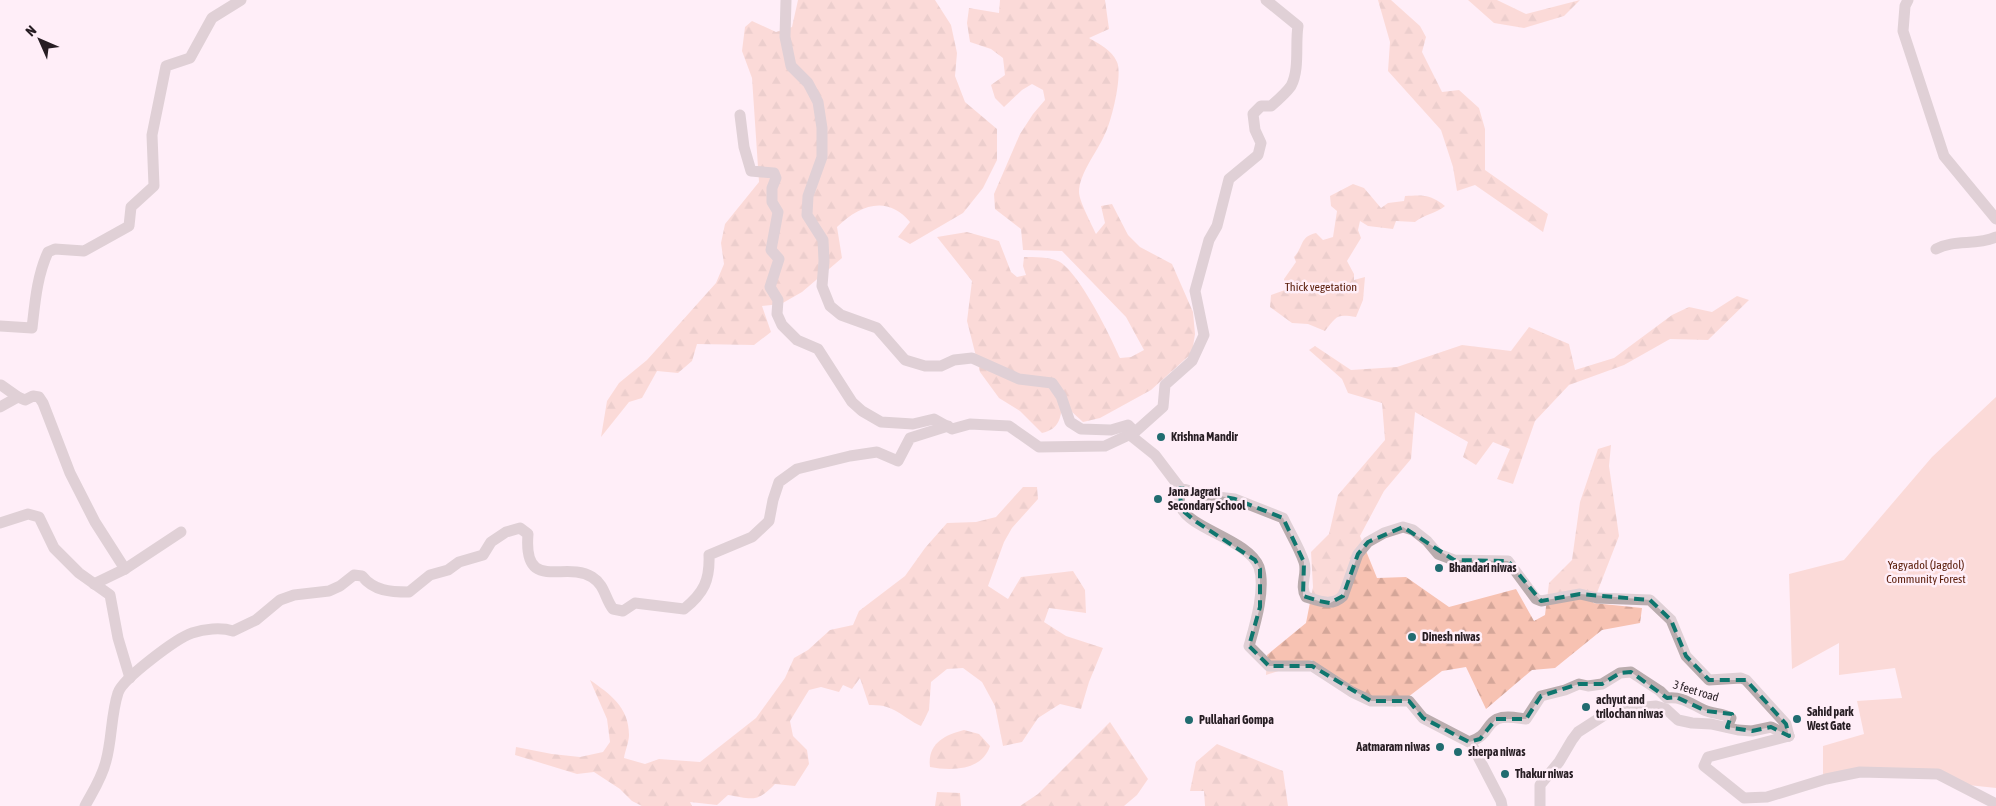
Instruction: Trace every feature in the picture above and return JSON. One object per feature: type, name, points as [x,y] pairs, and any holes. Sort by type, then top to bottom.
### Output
[{"type":"street","points":[[0,326],[32,328],[36,291],[42,264],[48,252],[55,249],[84,251],[129,226],[131,207],[154,186],[152,135],[166,66],[190,58],[212,18],[241,0]]},
{"type":"street","points":[[786,0],[786,37],[791,66],[808,83],[818,102],[821,120],[822,157],[808,196],[807,215],[823,240],[822,286],[830,306],[841,315],[877,328],[906,360],[925,366],[941,366],[954,360],[972,358],[1019,379],[1052,383],[1061,396],[1070,422],[1081,429],[1111,430],[1128,425],[1155,455],[1180,488],[1208,496],[1235,499],[1283,518],[1304,562],[1303,591],[1306,597],[1330,603],[1339,600],[1343,596],[1358,554],[1368,542],[1384,533],[1404,527],[1413,530],[1438,554],[1454,560],[1508,561],[1536,599],[1541,601],[1580,594],[1597,598],[1650,600],[1672,620],[1686,656],[1709,680],[1741,678],[1746,680],[1786,724],[1789,736]]},
{"type":"street","points":[[740,115],[744,147],[751,171],[774,173],[776,178],[772,188],[772,202],[778,212],[771,250],[779,259],[770,287],[778,300],[777,314],[782,325],[797,340],[818,349],[852,402],[862,411],[880,422],[913,424],[934,419],[952,428],[970,424],[1009,426],[1040,447],[1105,446],[1135,432],[1163,406],[1166,385],[1192,361],[1204,335],[1195,291],[1209,240],[1217,226],[1229,179],[1258,155],[1260,143],[1255,130],[1253,114],[1261,106],[1271,106],[1291,85],[1296,57],[1298,26],[1266,0]]},
{"type":"street","points":[[1908,0],[1905,6],[1903,31],[1944,156],[1996,219]]},
{"type":"street","points":[[1936,249],[1958,243],[1978,243],[1996,237]]},
{"type":"street","points":[[1,385],[25,400],[33,396],[39,397],[70,473],[95,522],[125,568]]},
{"type":"street","points":[[0,407],[18,397]]},
{"type":"street","points":[[85,806],[100,780],[106,763],[118,691],[130,678],[172,644],[192,633],[210,629],[233,631],[256,620],[280,600],[294,594],[329,591],[354,576],[362,576],[368,583],[379,589],[409,592],[430,575],[448,570],[459,562],[483,555],[491,542],[506,532],[520,528],[528,534],[528,551],[530,559],[535,566],[550,573],[582,572],[592,577],[601,585],[613,609],[622,611],[635,603],[684,609],[698,598],[706,583],[709,555],[752,537],[769,521],[779,482],[797,469],[850,456],[877,452],[898,461],[910,438],[948,426]]},
{"type":"street","points":[[1180,488],[1179,499],[1181,509],[1195,521],[1237,545],[1256,560],[1260,569],[1260,607],[1249,646],[1269,666],[1312,666],[1352,692],[1371,701],[1409,701],[1424,718],[1471,743],[1502,806]]},
{"type":"street","points":[[0,523],[28,514],[39,517],[54,548],[79,574],[110,594],[118,638],[130,678]]},
{"type":"street","points":[[94,584],[125,568],[181,532]]},
{"type":"street","name":"3 feet road","points":[[1469,742],[1480,739],[1496,719],[1507,716],[1526,719],[1541,696],[1579,684],[1588,686],[1602,684],[1620,673],[1631,672],[1660,691],[1667,698],[1676,697],[1706,711],[1722,713],[1731,718],[1727,728]]},
{"type":"street","points":[[1539,802],[1540,785],[1560,762],[1566,749],[1578,732],[1620,705],[1630,703],[1645,707],[1656,706],[1666,709],[1678,720],[1692,723],[1711,724],[1752,731],[1771,727],[1789,736]]},
{"type":"street","points":[[1789,736],[1708,757],[1704,766],[1744,798],[1767,797],[1826,779],[1860,772],[1938,774],[1996,804]]},
{"type":"highlighted area","points":[[1180,488],[1235,499],[1283,518],[1304,562],[1303,596],[1319,601],[1330,603],[1343,596],[1358,554],[1368,542],[1403,527],[1454,560],[1508,561],[1541,601],[1580,594],[1650,600],[1671,620],[1686,656],[1709,680],[1746,680],[1786,724],[1789,736],[1771,727],[1752,731],[1727,727],[1732,714],[1706,711],[1676,697],[1667,698],[1631,672],[1620,673],[1602,684],[1579,684],[1541,696],[1526,719],[1496,719],[1480,739],[1469,742],[1423,718],[1409,701],[1371,701],[1312,666],[1269,666],[1249,646],[1260,607],[1260,569],[1255,560],[1195,521],[1181,509]]},
{"type":"green space","points":[[798,0],[935,0],[951,25],[957,53],[955,76],[965,102],[997,129],[997,160],[983,188],[963,213],[910,244],[898,237],[910,222],[893,208],[874,206],[864,208],[846,219],[837,227],[842,258],[802,292],[781,304],[762,306],[771,332],[754,345],[697,344],[692,361],[678,373],[657,371],[642,398],[629,402],[601,437],[607,401],[619,383],[647,360],[716,283],[724,264],[721,243],[725,224],[759,182],[752,78],[742,51],[745,27],[752,21],[776,32],[792,27]]},
{"type":"green space","points":[[1000,0],[1105,0],[1109,29],[1089,38],[1105,48],[1115,58],[1118,68],[1117,88],[1107,130],[1085,171],[1080,185],[1079,192],[1083,207],[1096,234],[1105,223],[1101,206],[1112,204],[1128,235],[1140,247],[1172,264],[1193,312],[1195,334],[1192,353],[1151,390],[1100,418],[1083,422],[1062,403],[1061,414],[1056,426],[1042,433],[1020,411],[999,398],[980,372],[967,321],[972,281],[937,237],[967,232],[999,241],[1011,272],[1017,277],[1026,275],[1023,266],[1024,257],[1046,258],[1058,261],[1075,277],[1084,290],[1102,320],[1120,358],[1131,357],[1144,350],[1126,317],[1062,251],[1023,250],[1021,229],[995,209],[994,194],[1020,134],[1045,100],[1043,90],[1032,84],[1022,90],[1004,107],[995,98],[991,85],[1005,75],[1003,58],[991,49],[970,42],[967,23],[969,8],[999,13]]},
{"type":"green space","points":[[1378,0],[1391,0],[1420,26],[1426,37],[1422,52],[1442,92],[1459,90],[1479,108],[1485,129],[1485,170],[1548,214],[1543,232],[1475,185],[1457,191],[1453,167],[1441,130],[1388,71],[1390,42]]},
{"type":"green space","points":[[1468,0],[1497,0],[1526,14],[1580,0],[1564,16],[1524,28],[1494,23]]},
{"type":"green space","name":"Thick vegetation","points":[[1353,184],[1364,188],[1381,208],[1388,203],[1404,201],[1405,196],[1417,195],[1430,197],[1445,206],[1415,222],[1396,221],[1393,229],[1368,226],[1360,221],[1358,230],[1361,238],[1347,261],[1354,274],[1354,280],[1365,277],[1363,300],[1356,317],[1338,317],[1325,331],[1308,324],[1292,323],[1270,307],[1271,295],[1285,290],[1284,279],[1296,262],[1294,257],[1307,237],[1316,233],[1323,240],[1333,237],[1337,211],[1331,206],[1330,196]]},
{"type":"green space","points":[[1737,296],[1749,300],[1708,340],[1670,339],[1624,365],[1569,385],[1535,421],[1513,484],[1497,479],[1510,449],[1493,442],[1476,465],[1463,457],[1468,442],[1415,412],[1411,459],[1384,491],[1360,536],[1377,578],[1406,577],[1449,607],[1516,589],[1534,621],[1545,615],[1549,583],[1572,560],[1580,502],[1598,449],[1611,445],[1609,466],[1619,536],[1593,603],[1642,608],[1640,623],[1602,630],[1555,668],[1532,670],[1486,709],[1466,667],[1442,671],[1395,707],[1339,689],[1312,660],[1266,675],[1267,655],[1306,623],[1313,587],[1311,552],[1329,534],[1338,495],[1385,440],[1382,403],[1348,393],[1342,379],[1309,350],[1315,346],[1351,370],[1397,367],[1462,345],[1511,351],[1529,327],[1569,344],[1575,370],[1614,358],[1672,315],[1689,307],[1712,312]]},
{"type":"green space","name":"Yagyadol (Jagdol) Community Forest","points":[[1996,397],[1996,788],[1968,785],[1938,769],[1823,775],[1823,746],[1864,734],[1857,701],[1902,698],[1895,668],[1839,675],[1839,643],[1792,669],[1789,574],[1844,560],[1932,457]]},
{"type":"green space","points":[[1023,487],[1037,487],[1038,499],[1012,528],[1004,542],[988,586],[1008,599],[1021,577],[1073,571],[1085,590],[1086,613],[1049,608],[1044,622],[1066,636],[1103,648],[1089,682],[1081,709],[1060,704],[1038,718],[1022,742],[1003,746],[995,706],[982,682],[963,668],[947,669],[931,682],[929,710],[921,726],[885,706],[869,705],[860,678],[852,689],[843,685],[839,692],[821,687],[809,690],[790,721],[793,736],[807,750],[809,764],[795,786],[775,784],[759,797],[754,798],[728,795],[717,805],[690,802],[692,806],[642,806],[632,801],[620,789],[594,772],[577,774],[515,755],[516,747],[580,757],[603,752],[610,742],[607,719],[590,680],[617,702],[626,717],[629,735],[624,758],[645,764],[659,759],[700,762],[756,718],[785,678],[794,658],[808,650],[830,630],[853,625],[859,611],[905,576],[925,548],[947,523],[976,522],[996,517]]},
{"type":"green space","points":[[1110,722],[1148,779],[1137,795],[1124,806],[1020,806],[1038,794]]},
{"type":"green space","points":[[964,730],[979,734],[990,746],[986,754],[973,765],[965,767],[947,769],[930,767],[931,752],[938,742]]},
{"type":"green space","points":[[1217,744],[1283,771],[1288,806],[1205,806],[1204,791],[1190,791],[1196,762]]},
{"type":"green space","points":[[937,792],[960,793],[961,806],[935,806]]},
{"type":"place","name":"Krishna Mandir","points":[[1161,437]]},
{"type":"place","name":"Jana Jagrati Secondary School","points":[[1158,499]]},
{"type":"place","name":"Bhandari niwas","points":[[1439,568]]},
{"type":"place","name":"Dinesh niwas","points":[[1412,637]]},
{"type":"place","name":"achyut and trilochan niwas","points":[[1586,707]]},
{"type":"place","name":"Sahid park West Gate","points":[[1797,719]]},
{"type":"place","name":"Pullahari Gompa","points":[[1189,720]]},
{"type":"place","name":"Aatmaram niwas","points":[[1440,747]]},
{"type":"place","name":"sherpa niwas","points":[[1458,752]]},
{"type":"place","name":"Thakur niwas","points":[[1505,774]]}]
